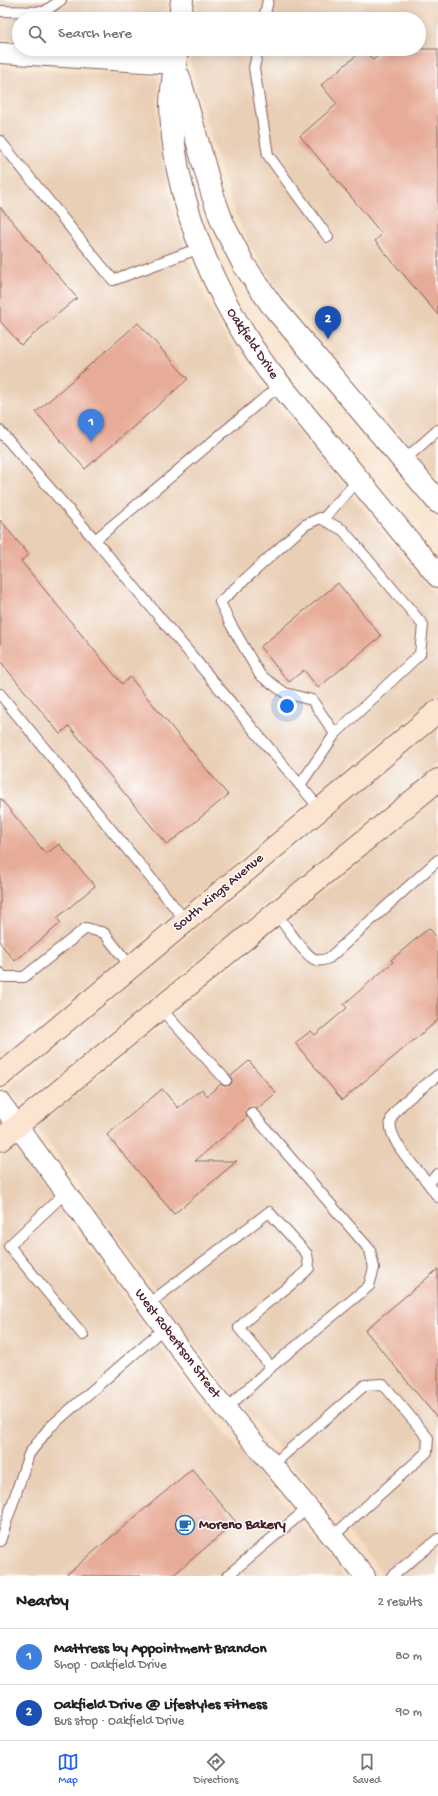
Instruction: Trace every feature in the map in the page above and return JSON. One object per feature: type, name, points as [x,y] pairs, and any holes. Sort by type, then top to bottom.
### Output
[{"type":"main road","name":"South Kings Avenue","points":[[0,1076],[438,710]]},
{"type":"main road","points":[[0,1140],[438,780]]},
{"type":"street","points":[[181,12],[182,0]]},
{"type":"street","points":[[0,54],[12,53]]},
{"type":"street","points":[[176,56],[212,193],[224,224],[244,265],[271,304],[438,502]]},
{"type":"street","name":"Oakfield Drive","points":[[176,56],[171,103],[173,137],[181,182],[188,211],[208,269],[234,321],[280,385],[438,576]]},
{"type":"street","name":"West Robertson Street","points":[[0,1102],[206,1385],[332,1537],[358,1574]]},
{"type":"lane","points":[[48,12],[61,0]]},
{"type":"lane","points":[[265,12],[268,0]]},
{"type":"lane","points":[[0,11],[12,12]]},
{"type":"lane","points":[[257,56],[254,68],[268,155],[328,237]]},
{"type":"lane","points":[[0,141],[113,280],[200,248]]},
{"type":"lane","points":[[95,540],[280,385]]},
{"type":"lane","points":[[403,461],[438,430]]},
{"type":"lane","points":[[0,431],[95,540],[320,809]]},
{"type":"lane","points":[[323,519],[358,480]]},
{"type":"lane","points":[[300,785],[335,734],[420,654],[423,625],[343,530],[320,518],[305,525],[220,602],[230,623],[260,675],[286,693],[312,700],[335,734]]},
{"type":"lane","points":[[0,694],[186,921]]},
{"type":"lane","points":[[276,913],[307,953],[315,960],[322,961],[329,958],[438,860]]},
{"type":"lane","points":[[0,973],[3,977],[24,977],[86,928],[104,933],[131,967]]},
{"type":"lane","points":[[160,1008],[226,1080]]},
{"type":"lane","points":[[438,1075],[402,1105],[392,1118],[390,1128],[396,1143],[438,1198]]},
{"type":"lane","points":[[226,1409],[271,1367],[369,1286],[374,1268],[370,1250],[252,1113]]},
{"type":"lane","points":[[428,1183],[438,1174]]},
{"type":"lane","points":[[66,1192],[9,1246],[83,1335]]},
{"type":"lane","points":[[147,1305],[270,1212],[307,1254],[309,1268],[297,1281],[249,1316],[240,1328],[271,1367]]},
{"type":"lane","points":[[0,1541],[30,1454],[49,1428],[164,1328]]},
{"type":"lane","points":[[272,1465],[365,1385],[383,1384],[428,1438],[428,1452],[332,1537]]},
{"type":"lane","points":[[227,1576],[308,1508]]},
{"type":"lane","points":[[392,1576],[438,1539]]},
{"type":"shaded area","points":[[0,0],[168,0],[167,12],[12,12],[12,40],[0,39]]},
{"type":"shaded area","points":[[197,0],[438,0],[438,479],[283,294],[264,269],[237,218],[211,137],[190,61],[191,56],[426,56],[426,12],[196,12]]},
{"type":"shaded area","points":[[0,68],[159,77],[157,105],[158,139],[174,216],[194,275],[221,329],[248,369],[285,416],[438,599],[438,693],[0,1058]]},
{"type":"shaded area","points":[[438,728],[438,763],[21,1105],[8,1087]]},
{"type":"shaded area","points":[[438,798],[438,1576],[385,1576],[218,1376],[37,1127]]},
{"type":"shaded area","points":[[14,1146],[194,1395],[345,1576],[0,1576],[0,1158]]},
{"type":"building","points":[[426,49],[438,49],[438,315],[375,241],[382,234],[300,136],[337,104],[321,85],[356,56],[370,56],[373,60],[378,56],[426,56]]},
{"type":"building","points":[[0,207],[77,298],[21,345],[0,321]]},
{"type":"building","points":[[138,323],[188,379],[85,469],[36,412]]},
{"type":"building","points":[[0,520],[29,555],[21,561],[122,684],[130,677],[228,795],[167,845],[69,726],[60,734],[0,661]]},
{"type":"building","points":[[338,583],[381,636],[318,688],[304,670],[289,682],[260,647]]},
{"type":"building","points":[[0,798],[46,854],[59,844],[95,886],[57,918],[61,923],[15,961],[0,943]]},
{"type":"building","points":[[429,928],[438,939],[438,1020],[342,1100],[295,1043],[311,1031],[315,1035],[347,1008],[344,1004],[393,962],[391,960]]},
{"type":"building","points":[[249,1061],[276,1093],[257,1109],[254,1107],[248,1108],[246,1111],[247,1117],[195,1161],[237,1161],[174,1214],[107,1135],[162,1089],[178,1108],[202,1089],[207,1096],[221,1084],[224,1086],[230,1085],[232,1082],[231,1076]]},
{"type":"building","points":[[438,1269],[438,1419],[365,1330]]},
{"type":"building","points":[[192,1469],[236,1522],[172,1576],[65,1576]]},
{"type":"place","name":"Oakfield Drive @ Lifestyles Fitness","points":[[328,339]]},
{"type":"place","name":"Mattress by Appointment Brandon","points":[[91,442]]},
{"type":"place","name":"Moreno Bakery","points":[[185,1525]]}]
